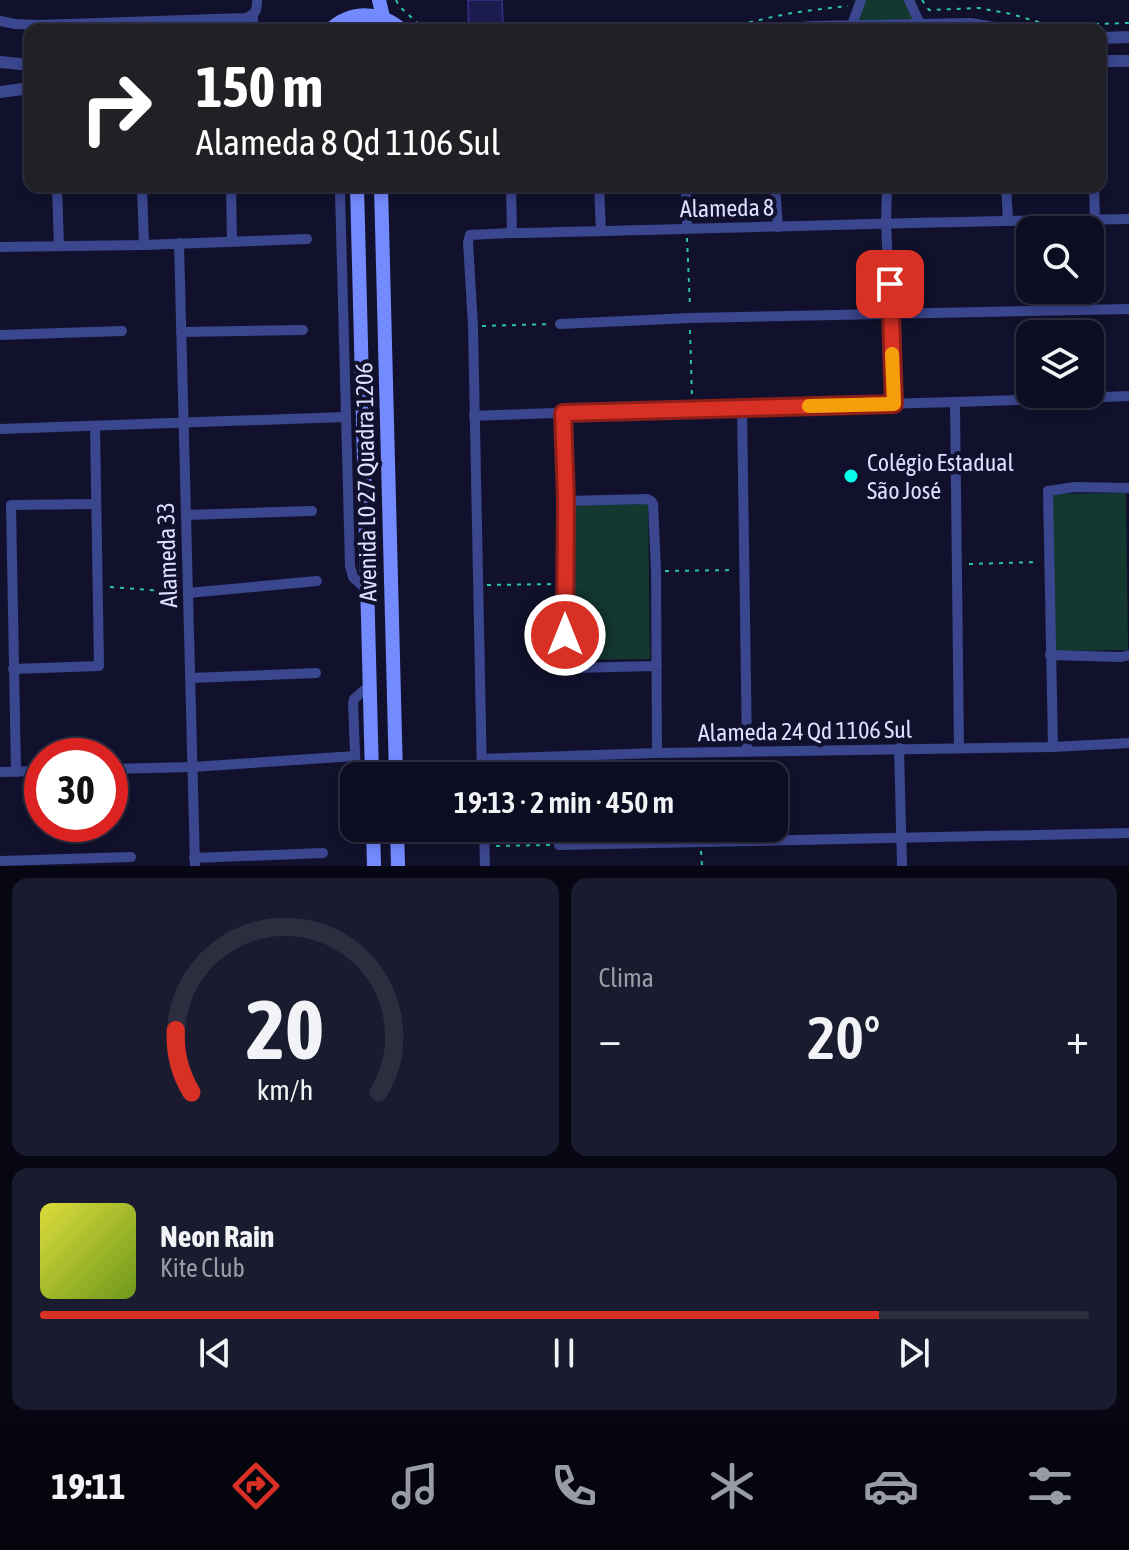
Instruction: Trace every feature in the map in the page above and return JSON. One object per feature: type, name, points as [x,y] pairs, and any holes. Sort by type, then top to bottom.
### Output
[{"type":"main road","points":[[347,18],[350,0]]},
{"type":"main road","points":[[379,0],[383,17]]},
{"type":"main road","points":[[338,24],[360,15],[383,17],[393,24]]},
{"type":"main road","points":[[357,192],[372,762]]},
{"type":"main road","name":"Avenida L0 27 Quadra 1206","points":[[381,192],[396,762]]},
{"type":"main road","points":[[373,842],[374,866]]},
{"type":"main road","points":[[397,842],[398,866]]},
{"type":"street","points":[[253,24],[257,0]]},
{"type":"street","points":[[909,0],[919,24]]},
{"type":"street","points":[[852,24],[857,3]]},
{"type":"street","points":[[68,24],[253,16]]},
{"type":"street","points":[[0,21],[24,24]]},
{"type":"street","points":[[1106,38],[1129,37]]},
{"type":"street","points":[[1106,61],[1129,61]]},
{"type":"street","points":[[0,62],[24,64]]},
{"type":"street","points":[[0,92],[24,89]]},
{"type":"street","points":[[57,192],[59,246]]},
{"type":"street","points":[[142,192],[144,245]]},
{"type":"street","points":[[231,192],[232,241]]},
{"type":"street","points":[[340,192],[350,566],[353,577],[368,591]]},
{"type":"street","points":[[511,192],[512,233]]},
{"type":"street","points":[[599,192],[601,231]]},
{"type":"street","points":[[686,192],[687,229]]},
{"type":"street","points":[[775,192],[778,227]]},
{"type":"street","points":[[887,192],[894,404]]},
{"type":"street","points":[[1006,192],[1008,221]]},
{"type":"street","points":[[1094,192],[1095,216]]},
{"type":"street","name":"Alameda 8","points":[[1104,219],[1129,219]]},
{"type":"street","name":"Alameda 8","points":[[473,326],[470,235],[1016,221]]},
{"type":"street","points":[[0,247],[307,239]]},
{"type":"street","name":"Alameda 33","points":[[179,243],[195,862]]},
{"type":"street","points":[[560,324],[690,318],[1129,309]]},
{"type":"street","points":[[473,326],[482,759]]},
{"type":"street","points":[[181,332],[303,330]]},
{"type":"street","points":[[0,335],[122,331]]},
{"type":"street","points":[[344,353],[361,352]]},
{"type":"street","points":[[344,382],[362,381]]},
{"type":"street","points":[[474,416],[955,404],[1129,396]]},
{"type":"street","points":[[955,404],[959,748]]},
{"type":"street","points":[[742,408],[747,751]]},
{"type":"street","points":[[563,413],[567,667],[657,666]]},
{"type":"street","points":[[0,429],[345,417]]},
{"type":"street","points":[[13,669],[99,666],[95,426]]},
{"type":"street","points":[[1053,747],[1048,491],[1075,487],[1129,488]]},
{"type":"street","points":[[566,501],[647,499],[653,504],[657,753]]},
{"type":"street","points":[[16,772],[11,505],[96,504]]},
{"type":"street","points":[[186,515],[312,511]]},
{"type":"street","points":[[188,593],[317,581]]},
{"type":"street","points":[[1050,655],[1129,655]]},
{"type":"street","points":[[190,678],[316,673]]},
{"type":"street","points":[[355,762],[354,699],[370,685]]},
{"type":"street","name":"Alameda 24 Qd 1106 Sul","points":[[482,759],[1129,743]]},
{"type":"street","points":[[899,748],[902,866]]},
{"type":"street","points":[[128,769],[355,756]]},
{"type":"street","points":[[0,772],[24,772]]},
{"type":"street","points":[[559,845],[1129,833]]},
{"type":"street","points":[[484,842],[485,866]]},
{"type":"street","points":[[195,862],[323,853]]},
{"type":"street","points":[[0,861],[131,857]]},
{"type":"path","points":[[396,0],[418,24]]},
{"type":"path","points":[[922,0],[929,10],[979,8],[1042,23],[1129,23]]},
{"type":"path","points":[[747,24],[857,3]]},
{"type":"path","points":[[473,326],[560,324]]},
{"type":"path","points":[[955,564],[1049,562]]},
{"type":"path","points":[[656,571],[744,570]]},
{"type":"path","points":[[478,585],[565,584]]},
{"type":"path","points":[[97,586],[188,593]]},
{"type":"path","points":[[700,753],[700,762]]},
{"type":"path","points":[[484,846],[559,845]]},
{"type":"green space","points":[[861,0],[909,0],[920,24],[853,24]]},
{"type":"green space","points":[[383,17],[389,24],[341,24],[347,18]]},
{"type":"green space","points":[[1126,493],[1128,650],[1053,651],[1051,494]]},
{"type":"green space","points":[[648,504],[650,659],[571,660],[569,505]]},
{"type":"building","points":[[468,0],[502,0],[503,24],[469,24]]},
{"type":"slow traffic","points":[[809,406],[894,404],[892,354]]},
{"type":"place","name":"Colégio Estadual São José","points":[[851,476]]},
{"type":"route","points":[[565,635],[563,413],[894,404],[890,284]]}]
